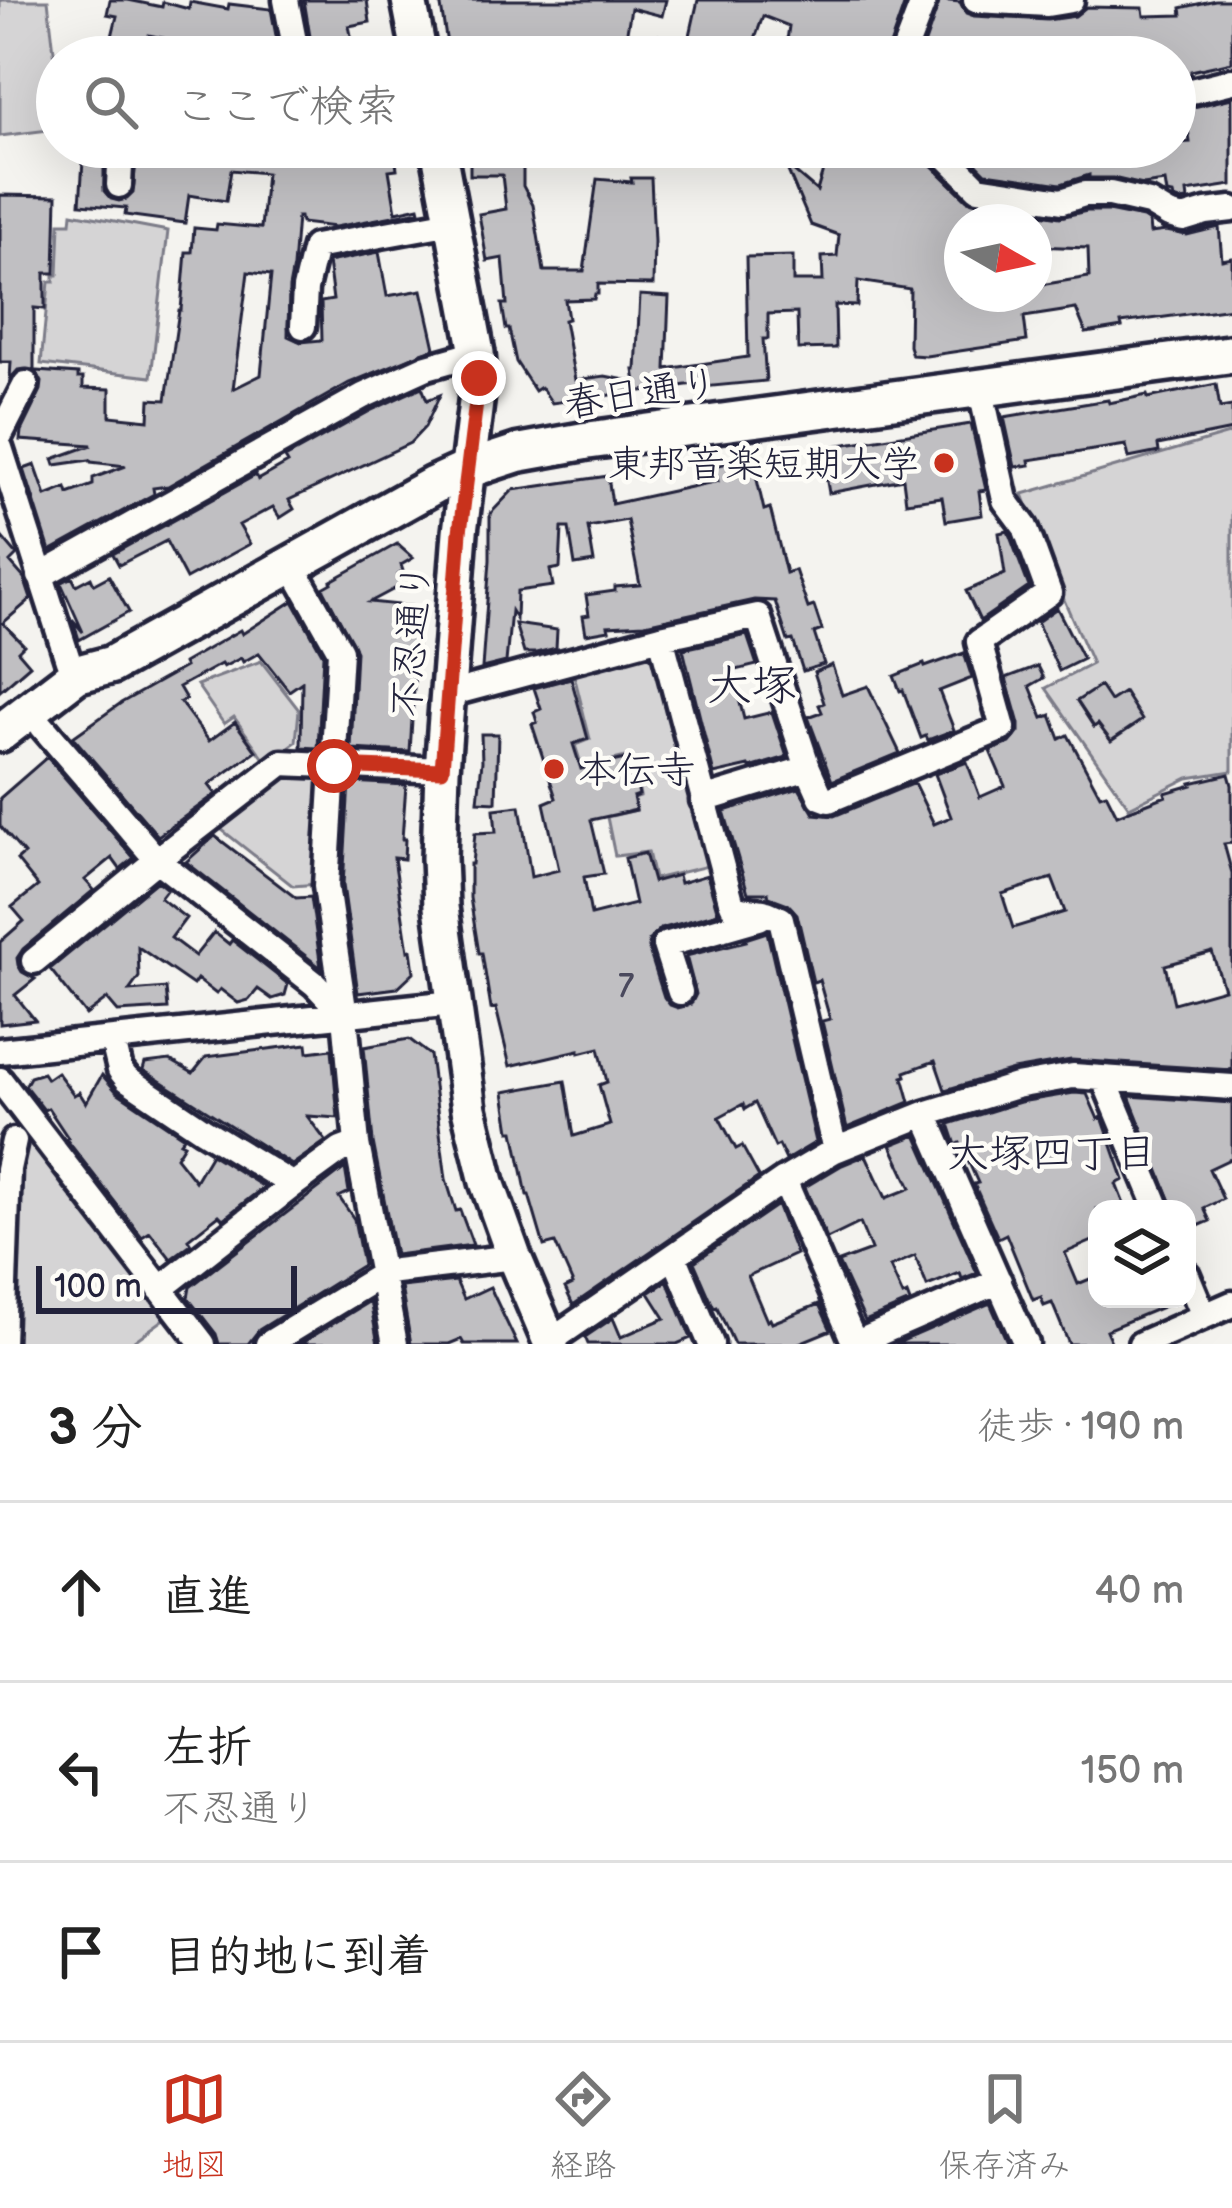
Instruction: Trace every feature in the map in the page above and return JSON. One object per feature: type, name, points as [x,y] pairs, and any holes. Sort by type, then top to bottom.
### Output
[{"type":"highway","name":"春日通り","points":[[0,733],[94,670],[469,469],[518,453],[1232,354]]},
{"type":"highway","name":"春日通り","points":[[0,762],[89,692],[94,670]]},
{"type":"main road","points":[[410,0],[416,36]]},
{"type":"main road","name":"不忍通り","points":[[443,168],[477,352],[478,399],[460,532],[442,770],[441,907],[453,1004],[487,1182],[551,1342]]},
{"type":"street","points":[[286,0],[293,36]]},
{"type":"street","points":[[910,36],[924,0]]},
{"type":"street","points":[[976,0],[1047,4],[1071,0]]},
{"type":"street","points":[[1196,90],[1232,81]]},
{"type":"street","points":[[119,184],[120,168]]},
{"type":"street","points":[[957,168],[977,188],[1062,201],[1084,194],[1110,194],[1149,203],[1183,219],[1232,208]]},
{"type":"street","points":[[303,326],[305,289],[315,248],[452,222]]},
{"type":"street","points":[[40,576],[363,396],[427,367],[477,352]]},
{"type":"street","points":[[0,435],[26,384]]},
{"type":"street","points":[[448,694],[758,616],[821,797],[829,800],[1003,728],[979,642],[1049,592],[1025,527],[1005,500],[980,387]]},
{"type":"street","points":[[0,448],[68,660],[94,670]]},
{"type":"street","points":[[291,564],[340,651],[326,886],[357,1144],[395,1344]]},
{"type":"street","points":[[661,637],[734,908],[781,919],[835,1150]]},
{"type":"street","points":[[42,726],[157,860],[315,984],[345,1016]]},
{"type":"street","points":[[34,961],[282,763],[442,770]]},
{"type":"street","points":[[703,800],[808,768]]},
{"type":"street","points":[[680,992],[665,945],[766,913]]},
{"type":"street","points":[[0,1052],[453,1004]]},
{"type":"street","points":[[113,1041],[120,1070],[128,1078],[293,1185]]},
{"type":"street","points":[[551,1342],[784,1180],[835,1150],[926,1114],[1058,1077],[1232,1087]]},
{"type":"street","points":[[0,1079],[202,1344]]},
{"type":"street","points":[[1106,1079],[1154,1200]]},
{"type":"street","points":[[2,1344],[7,1136],[25,1113]]},
{"type":"street","points":[[926,1114],[1026,1344]]},
{"type":"street","points":[[160,1289],[293,1185],[357,1144]]},
{"type":"street","points":[[784,1180],[854,1344],[999,1281]]},
{"type":"street","points":[[268,1344],[396,1270],[514,1258]]},
{"type":"street","points":[[675,1258],[711,1344]]},
{"type":"street","points":[[1141,1344],[1198,1328],[1232,1304]]},
{"type":"shaded area","points":[[0,0],[48,0],[52,36],[36,36],[36,132],[0,136]]},
{"type":"shaded area","points":[[72,213],[168,231],[151,377],[41,364],[49,282],[58,275],[60,223],[71,223]]},
{"type":"shaded area","points":[[1232,433],[1232,771],[1188,778],[1129,807],[1046,688],[1092,664],[1023,494]]},
{"type":"shaded area","points":[[654,645],[712,865],[654,879],[648,852],[615,856],[607,817],[636,810],[634,798],[640,796],[636,772],[630,772],[626,757],[582,767],[575,745],[590,739],[572,667]]},
{"type":"shaded area","points":[[261,661],[299,710],[296,742],[267,763],[234,717],[224,724],[197,685]]},
{"type":"shaded area","points":[[283,774],[324,776],[317,884],[293,886],[217,826]]},
{"type":"shaded area","points":[[28,1142],[44,1151],[43,1156],[166,1318],[130,1344],[0,1344],[0,1144]]},
{"type":"building","points":[[110,0],[162,7],[163,2],[189,9],[190,2],[228,9],[229,4],[271,9],[276,36],[112,36],[117,16],[107,14]]},
{"type":"building","points":[[304,0],[367,0],[370,22],[349,26],[351,36],[310,36]]},
{"type":"building","points":[[440,0],[666,0],[662,16],[631,8],[626,36],[446,36]]},
{"type":"building","points":[[698,0],[906,0],[893,36],[788,36],[789,26],[763,16],[756,36],[690,36]]},
{"type":"building","points":[[940,0],[960,2],[974,16],[1047,20],[1075,16],[1086,7],[1143,8],[1144,16],[1182,15],[1181,8],[1232,0],[1232,62],[1196,70],[1196,36],[927,36]]},
{"type":"building","points":[[1232,98],[1232,185],[1187,192],[1188,200],[1167,194],[1165,182],[1143,185],[1089,175],[1061,184],[986,173],[981,168],[1196,168],[1196,106]]},
{"type":"building","points":[[83,168],[104,168],[104,191],[119,201],[133,193],[135,168],[397,168],[389,170],[396,212],[419,207],[420,211],[335,227],[301,223],[297,217],[288,336],[301,342],[322,340],[321,302],[333,300],[328,262],[379,252],[387,296],[422,290],[435,348],[349,383],[168,486],[153,488],[154,494],[50,551],[24,469],[35,465],[46,496],[93,485],[93,478],[126,466],[90,460],[55,465],[53,459],[92,445],[20,440],[41,390],[36,371],[78,374],[83,388],[110,389],[110,416],[149,420],[150,399],[166,400],[186,252],[192,252],[194,228],[216,230],[217,224],[261,228],[266,173],[231,170],[226,201],[189,195],[185,223],[125,215],[126,208],[80,204]],"holes":[[[248,272],[271,275],[261,375],[233,389]]]},
{"type":"building","points":[[470,168],[523,168],[544,271],[584,271],[597,179],[632,182],[631,178],[651,178],[653,285],[598,284],[594,299],[565,300],[575,380],[605,376],[636,382],[640,295],[669,297],[666,369],[748,357],[746,257],[793,256],[793,281],[823,281],[822,257],[837,256],[839,235],[811,225],[787,168],[817,191],[824,168],[934,168],[967,200],[985,204],[944,204],[944,312],[1052,312],[1052,283],[1089,277],[1088,248],[1052,247],[1052,216],[1087,211],[1143,218],[1149,222],[1150,233],[1187,235],[1219,227],[1222,260],[1232,258],[1232,308],[1121,323],[1122,327],[1086,333],[1076,309],[1024,317],[1027,341],[912,355],[910,289],[858,281],[857,306],[835,305],[836,348],[798,349],[797,313],[768,314],[768,339],[763,339],[766,381],[703,387],[702,383],[552,403],[541,387],[535,391],[516,362],[502,304],[507,304],[503,258],[487,261],[479,214],[506,209],[502,175],[470,175]]},
{"type":"building","points":[[0,195],[57,196],[55,273],[45,273],[45,309],[34,308],[34,370],[18,370],[10,379],[11,362],[0,362]]},
{"type":"building","points":[[1216,384],[1220,408],[1232,406],[1232,430],[1158,445],[1159,452],[1129,458],[1126,445],[1029,460],[1030,465],[1015,467],[1004,417]]},
{"type":"building","points":[[422,387],[427,400],[440,395],[425,427],[410,443],[289,500],[294,509],[280,518],[273,507],[239,525],[250,544],[186,579],[166,541],[119,565],[113,554],[256,475],[258,480],[288,463],[285,458]]},
{"type":"building","points":[[971,424],[986,490],[979,491],[982,515],[946,521],[942,497],[906,502],[903,479],[829,493],[821,448]]},
{"type":"building","points":[[752,458],[786,573],[795,570],[808,608],[814,606],[822,630],[814,633],[824,664],[803,671],[775,601],[754,600],[586,634],[586,595],[640,585],[627,520],[588,527],[594,562],[575,565],[569,528],[562,528],[560,568],[550,570],[553,586],[517,591],[506,662],[482,668],[490,514],[513,490],[608,476],[612,504],[718,481],[714,466]]},
{"type":"building","points":[[1008,531],[1029,587],[980,621],[966,591],[1005,574],[999,533]]},
{"type":"building","points":[[0,535],[17,555],[10,562],[24,578],[31,599],[3,623],[24,645],[18,651],[30,665],[0,691]]},
{"type":"building","points":[[397,544],[413,558],[401,565],[400,586],[370,602],[419,607],[410,752],[351,749],[356,651],[323,588]]},
{"type":"building","points":[[109,576],[129,612],[79,640],[73,620],[83,632],[61,583],[72,577],[76,585],[91,577],[94,584]]},
{"type":"building","points":[[293,601],[323,655],[318,748],[301,747],[302,682],[289,691],[259,653],[243,662],[241,658],[221,664],[179,687],[186,699],[180,702],[209,741],[235,722],[256,751],[209,785],[216,794],[158,836],[73,737],[185,667],[183,663],[240,630],[242,634]]},
{"type":"building","points":[[1057,608],[1083,659],[1059,671],[1037,622]]},
{"type":"building","points":[[515,624],[557,630],[556,648],[524,653]]},
{"type":"building","points":[[747,635],[757,665],[732,671],[744,719],[772,712],[787,757],[714,774],[683,649]]},
{"type":"building","points":[[964,653],[972,678],[939,691],[954,730],[921,738],[894,676]]},
{"type":"building","points":[[832,665],[842,695],[868,686],[900,753],[832,781],[808,717],[822,712],[819,705],[824,703],[814,672]]},
{"type":"building","points":[[1038,666],[1044,678],[1030,686],[1043,718],[1051,715],[1060,739],[1068,735],[1100,795],[1106,793],[1117,815],[1191,783],[1229,774],[1232,843],[1224,844],[1232,873],[1232,1070],[1071,1060],[1013,1070],[945,1090],[935,1061],[905,1072],[910,1102],[847,1128],[822,1021],[830,1019],[819,980],[813,982],[797,914],[768,893],[748,893],[724,811],[799,788],[814,814],[834,816],[914,783],[934,824],[951,817],[935,774],[967,762],[980,797],[1005,786],[990,751],[1010,743],[1019,732],[1006,678]],"holes":[[[1052,878],[1065,912],[1013,928],[1002,894]],[[1212,952],[1224,989],[1174,1003],[1165,965]]]},
{"type":"building","points":[[571,678],[588,739],[573,744],[581,769],[625,759],[629,773],[634,772],[639,795],[633,797],[636,810],[591,820],[604,874],[584,877],[591,915],[635,904],[625,858],[645,853],[653,882],[678,875],[680,883],[707,875],[718,913],[660,929],[649,940],[664,997],[678,1008],[691,1004],[696,994],[686,956],[767,932],[816,1142],[786,1160],[755,1103],[719,1117],[736,1149],[742,1146],[759,1177],[573,1305],[565,1288],[573,1284],[555,1243],[544,1246],[527,1195],[504,1092],[565,1081],[574,1136],[610,1125],[599,1085],[607,1082],[599,1048],[510,1066],[496,1008],[491,1009],[470,898],[475,833],[496,832],[494,809],[520,806],[531,877],[559,870],[544,803],[556,798],[532,724],[537,722],[534,712],[541,709],[534,688]]},
{"type":"building","points":[[1100,686],[1110,701],[1124,692],[1142,720],[1111,741],[1098,724],[1094,727],[1077,701]]},
{"type":"building","points":[[481,734],[498,734],[496,802],[478,801]]},
{"type":"building","points":[[47,757],[134,858],[120,869],[112,858],[85,880],[94,890],[23,949],[18,965],[35,979],[15,995],[35,1020],[0,1024],[0,942],[24,921],[12,907],[38,886],[17,860],[24,854],[0,826],[0,798]]},
{"type":"building","points":[[349,782],[406,785],[404,859],[394,858],[414,972],[397,988],[358,993],[343,885]]},
{"type":"building","points":[[215,836],[296,898],[311,897],[321,968],[186,862]]},
{"type":"building","points":[[157,881],[167,889],[160,898],[186,918],[171,938],[195,956],[214,932],[229,944],[232,940],[288,984],[285,995],[272,999],[258,989],[249,1000],[238,1003],[197,979],[193,985],[138,947],[139,977],[129,991],[166,988],[168,1009],[118,1012],[107,999],[86,1015],[50,969]]},
{"type":"building","points":[[409,1039],[430,1055],[446,1179],[473,1245],[395,1255],[373,1142],[364,1047]]},
{"type":"building","points":[[307,1044],[308,1052],[332,1049],[338,1118],[307,1116],[326,1141],[292,1165],[143,1070],[145,1063],[170,1060],[193,1073],[206,1057]]},
{"type":"building","points":[[57,1072],[86,1103],[102,1075],[117,1092],[184,1137],[176,1157],[195,1181],[211,1154],[264,1187],[188,1239],[191,1244],[171,1259],[150,1232],[142,1237],[66,1139],[48,1108],[44,1110],[25,1086],[30,1077],[43,1073],[47,1079]]},
{"type":"building","points":[[1087,1094],[1098,1119],[1102,1117],[1124,1180],[1116,1184],[1122,1200],[1088,1200],[1088,1243],[1065,1253],[1078,1284],[1088,1280],[1088,1308],[1160,1308],[1106,1330],[1112,1344],[1069,1344],[1052,1303],[1044,1306],[1041,1297],[1033,1300],[1006,1234],[998,1238],[960,1143],[956,1145],[949,1124],[1020,1102]]},
{"type":"building","points":[[1129,1096],[1232,1103],[1232,1158],[1209,1169],[1223,1199],[1204,1208],[1210,1221],[1196,1227],[1196,1200],[1170,1200]]},
{"type":"building","points":[[916,1135],[977,1273],[962,1279],[960,1273],[927,1286],[915,1256],[890,1267],[910,1302],[865,1321],[838,1262],[871,1250],[860,1223],[827,1239],[805,1187],[866,1155],[886,1198],[911,1188],[891,1145]]},
{"type":"building","points":[[345,1168],[349,1192],[339,1197],[354,1219],[363,1265],[259,1330],[248,1344],[219,1344],[188,1298],[190,1287]]},
{"type":"building","points":[[777,1205],[796,1254],[748,1276],[767,1321],[819,1304],[831,1330],[797,1344],[734,1344],[694,1262]]},
{"type":"building","points":[[456,1281],[464,1299],[490,1287],[517,1344],[464,1344],[461,1339],[449,1344],[411,1344],[401,1287]]},
{"type":"building","points":[[667,1281],[691,1338],[677,1344],[588,1344],[585,1337],[613,1318],[621,1337],[665,1318],[649,1293]]},
{"type":"building","points":[[370,1301],[378,1344],[300,1344]]},
{"type":"building","points":[[990,1303],[1008,1344],[895,1344]]},
{"type":"place","name":"東邦音楽短期大学","points":[[944,463]]},
{"type":"place","name":"本伝寺","points":[[554,769]]},
{"type":"district","name":"大塚","points":[[752,684]]},
{"type":"district","name":"大塚四丁目","points":[[1052,1152]]},
{"type":"route","points":[[334,766],[442,770],[460,532],[479,378]]}]
